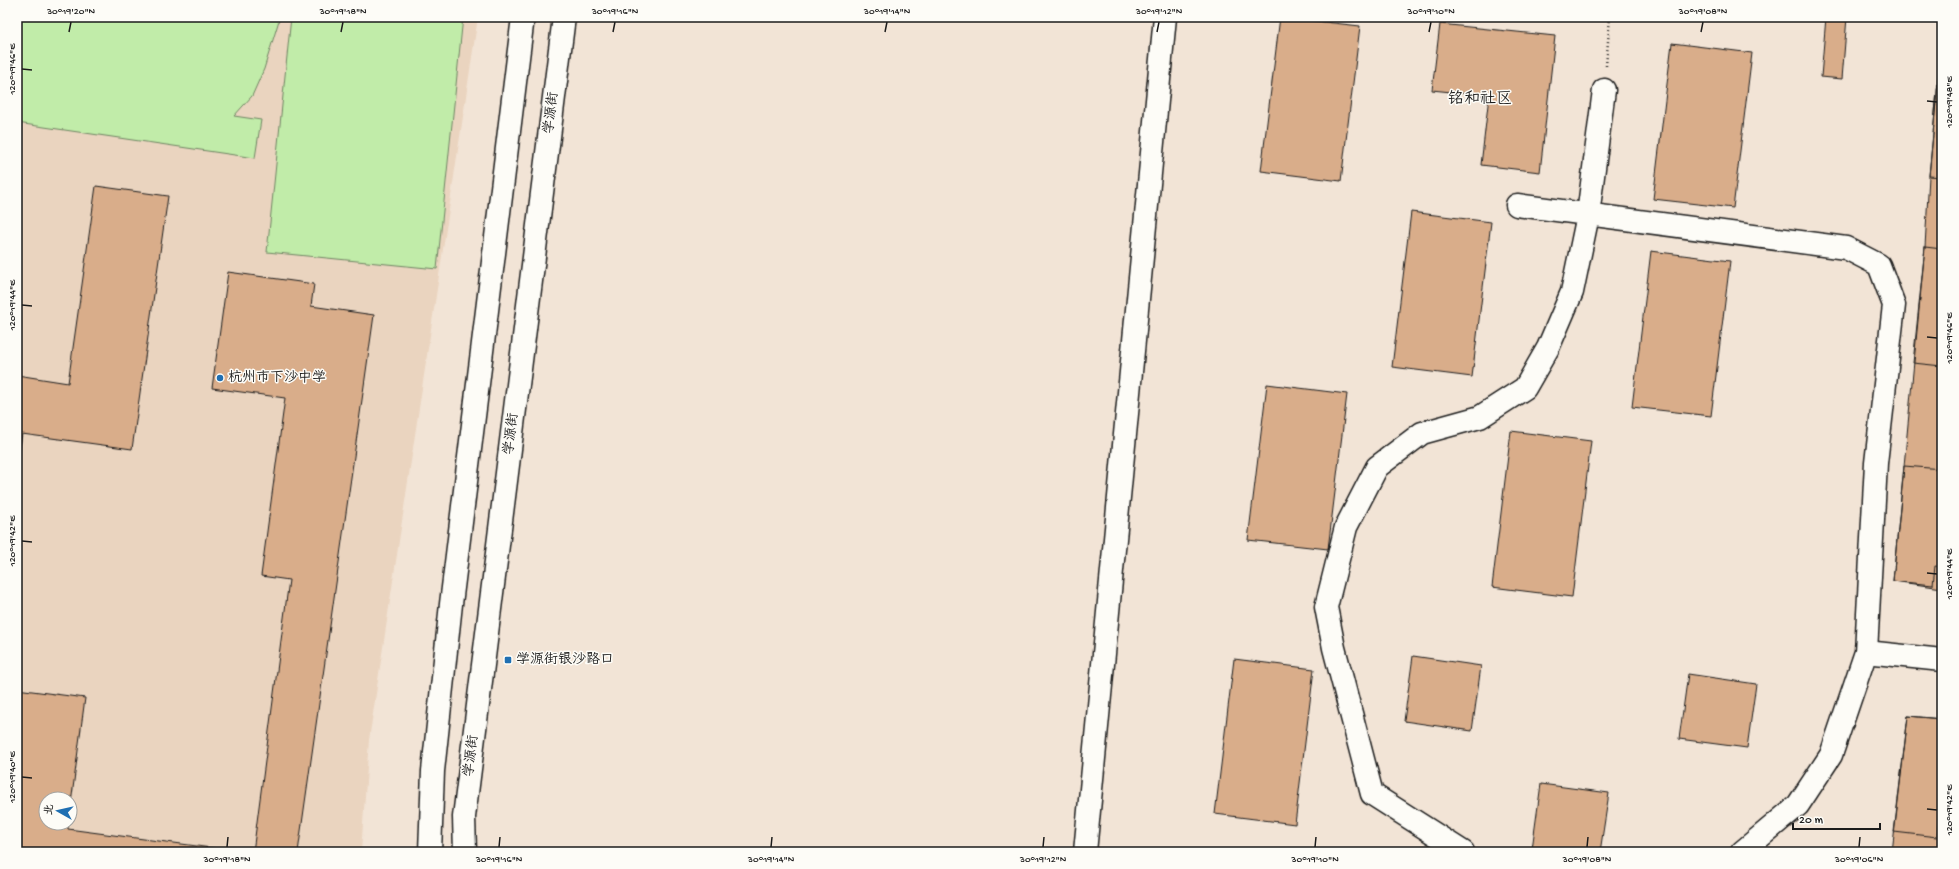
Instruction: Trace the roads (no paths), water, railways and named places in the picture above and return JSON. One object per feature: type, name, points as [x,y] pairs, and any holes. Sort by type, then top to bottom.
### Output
[{"type":"street","points":[[430,852],[433,771],[450,612],[523,17]]},
{"type":"street","name":"学源街","points":[[465,852],[465,810],[564,17]]},
{"type":"street","points":[[1085,852],[1165,17]]},
{"type":"street","points":[[1463,852],[1372,794],[1336,656],[1326,607],[1346,528],[1377,467],[1422,433],[1480,417],[1525,388],[1548,348],[1572,292],[1588,215],[1604,90]]},
{"type":"street","points":[[1517,205],[1846,248],[1879,266],[1894,305],[1876,463],[1866,652],[1831,755],[1798,805],[1742,852]]},
{"type":"street","points":[[1866,652],[1942,660]]},
{"type":"place","name":"杭州市下沙中学","points":[[220,378]]},
{"type":"place","name":"学源街银沙路口","points":[[508,660]]},
{"type":"district","name":"铭和社区","points":[[1480,100]]}]
